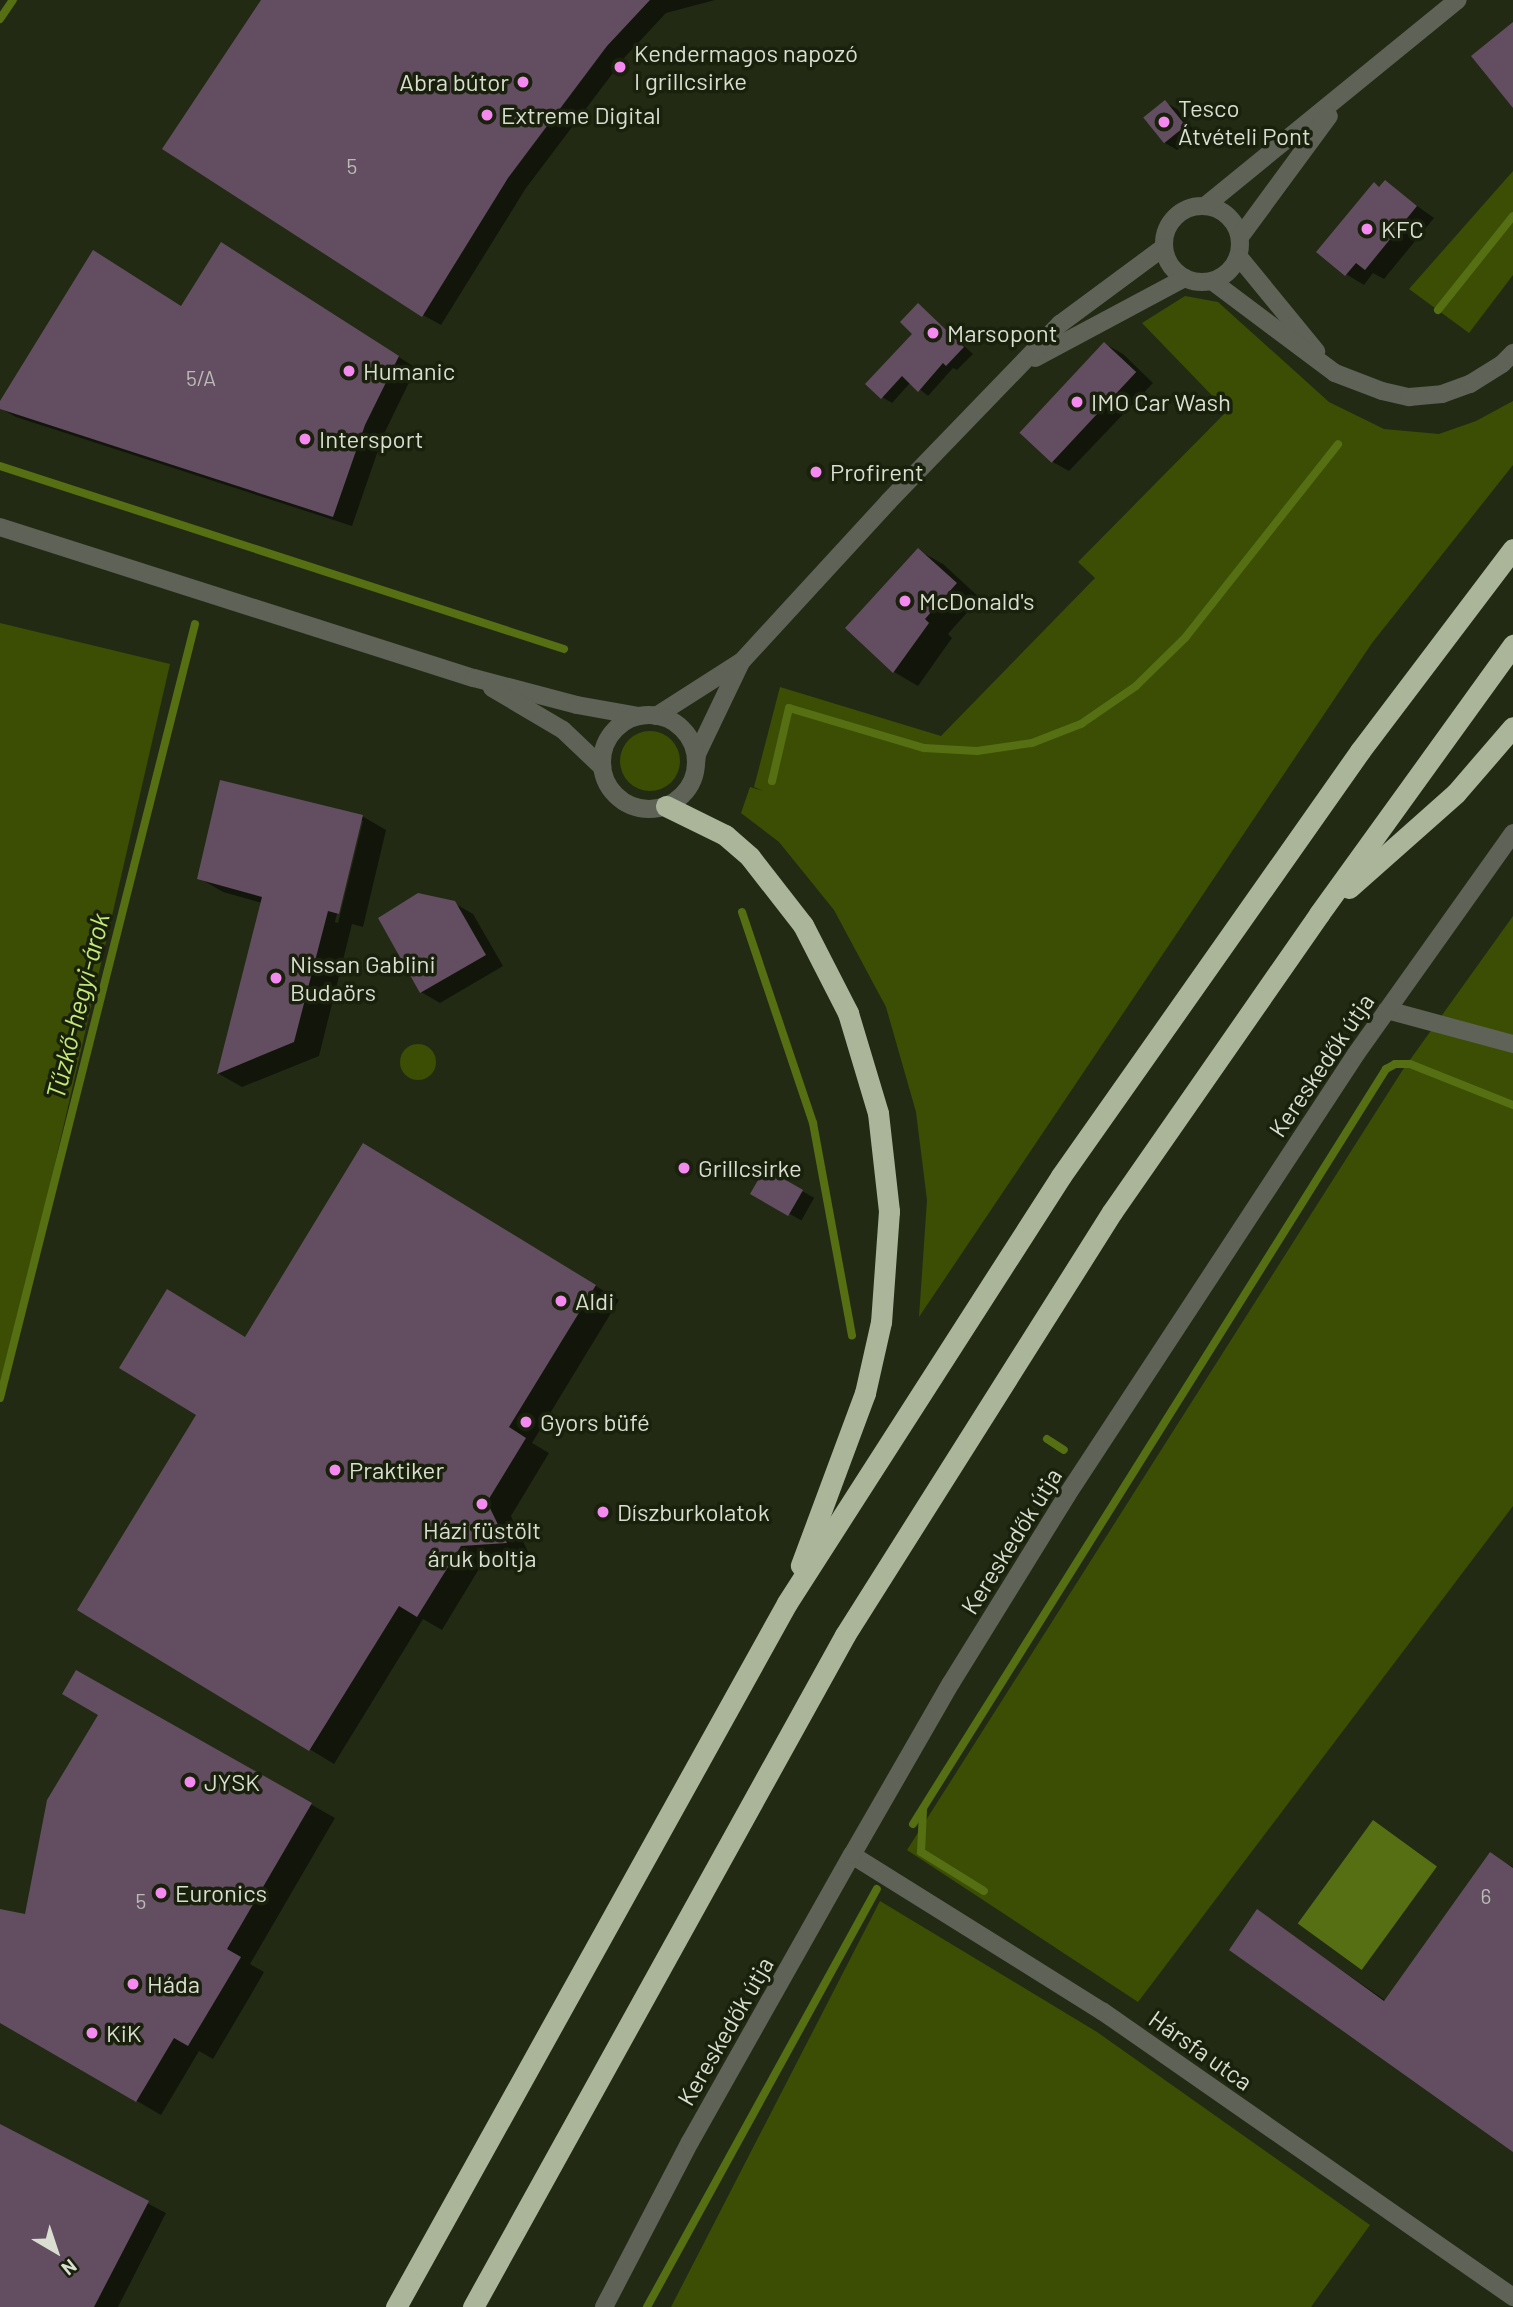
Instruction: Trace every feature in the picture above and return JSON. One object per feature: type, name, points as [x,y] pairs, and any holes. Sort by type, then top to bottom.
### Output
[{"type":"highway","points":[[396,2307],[788,1603],[1061,1176],[1360,751],[1513,549]]},
{"type":"highway","points":[[473,2307],[845,1635],[1112,1212],[1319,915],[1513,645]]},
{"type":"highway","points":[[1319,915],[1456,793],[1513,727]]},
{"type":"highway","points":[[666,806],[725,835],[771,881],[803,925],[848,1013],[880,1124],[890,1211],[881,1322],[865,1393],[788,1603]]},
{"type":"street","points":[[1344,95],[1240,237],[1239,257],[1223,276],[1212,281],[1198,282],[1185,278],[1172,267],[1164,247],[1168,226],[1174,219],[1192,207],[1205,205],[1458,0]]},
{"type":"street","points":[[1205,205],[1227,215],[1240,237]]},
{"type":"street","points":[[742,661],[648,716],[623,723],[611,734],[603,750],[602,767],[611,791],[625,803],[643,809],[666,806],[687,789],[697,754],[742,661],[897,492],[1060,324],[1164,247]]},
{"type":"street","points":[[1239,257],[1335,373]]},
{"type":"street","points":[[1019,366],[1185,278]]},
{"type":"street","points":[[1212,281],[1335,373],[1382,391],[1409,397],[1442,394],[1470,384],[1502,364],[1513,353]]},
{"type":"street","points":[[0,527],[474,678],[577,705],[672,721],[685,732],[694,747],[696,764]]},
{"type":"street","points":[[474,678],[563,730],[602,767]]},
{"type":"street","name":"Kereskedők útja","points":[[604,2307],[690,2143],[951,1683],[1067,1495],[1387,1010],[1513,833]]},
{"type":"street","points":[[1387,1010],[1513,1044]]},
{"type":"street","name":"Hársfa utca","points":[[852,1855],[1102,2011],[1513,2297]]},
{"type":"shaded area","points":[[1513,171],[1513,275],[1469,333],[1409,289]]},
{"type":"shaded area","points":[[1185,296],[1218,302],[1329,402],[1384,429],[1439,434],[1476,421],[1513,401],[1513,465],[1372,643],[919,1317],[927,1200],[916,1112],[886,1007],[834,910],[779,842],[741,813],[750,787],[763,791],[754,787],[780,687],[941,736],[1095,578],[1078,562],[1227,411],[1142,323]]},
{"type":"shaded area","points":[[0,623],[170,664],[0,1402]]},
{"type":"shaded area","points":[[644,731],[656,731],[675,744],[680,761],[678,773],[667,786],[656,791],[644,791],[625,778],[620,767],[620,755],[633,736]]},
{"type":"shaded area","points":[[1513,916],[1513,1506],[1138,2002],[907,1850],[1402,1071]]},
{"type":"shaded area","points":[[418,1044],[430,1050],[436,1062],[430,1074],[418,1080],[406,1074],[400,1062],[406,1050]]},
{"type":"shaded area","points":[[1373,1820],[1437,1866],[1362,1970],[1298,1924]]},
{"type":"shaded area","points":[[880,1901],[1097,2032],[1370,2225],[1311,2307],[671,2307]]},
{"type":"building","points":[[261,0],[650,0],[607,46],[508,178],[422,317],[162,149]]},
{"type":"building","points":[[1513,22],[1513,108],[1471,56]]},
{"type":"building","name":"Tesco Átvételi Pont","points":[[1165,100],[1186,126],[1164,143],[1143,118]]},
{"type":"building","name":"KFC","points":[[1385,180],[1417,206],[1365,270],[1356,263],[1345,276],[1316,252],[1374,182],[1379,187]]},
{"type":"building","points":[[221,242],[399,356],[365,425],[333,517],[0,409],[0,401],[93,250],[181,306]]},
{"type":"building","points":[[918,303],[964,347],[946,366],[943,363],[918,392],[902,376],[881,399],[865,384],[912,334],[900,322]]},
{"type":"building","name":"IMO Car Wash","points":[[1104,342],[1136,372],[1052,463],[1019,433]]},
{"type":"building","name":"McDonald's","points":[[918,548],[957,583],[925,619],[929,623],[893,673],[845,628]]},
{"type":"building","name":"Nissan Gablini Budaörs","points":[[220,780],[363,815],[339,914],[328,911],[294,1042],[217,1074],[262,897],[197,879]]},
{"type":"building","points":[[418,893],[455,901],[486,955],[420,993],[378,918]]},
{"type":"building","name":"Praktiker","points":[[363,1143],[596,1285],[509,1427],[526,1438],[487,1502],[507,1543],[461,1546],[417,1617],[399,1606],[309,1751],[77,1610],[196,1415],[119,1368],[167,1289],[245,1337]]},
{"type":"building","points":[[765,1168],[803,1190],[788,1216],[750,1194]]},
{"type":"building","points":[[76,1670],[312,1803],[227,1949],[241,1957],[188,2046],[174,2038],[136,2102],[0,2023],[0,1909],[25,1914],[47,1800],[98,1715],[62,1694]]},
{"type":"building","points":[[1490,1852],[1513,1868],[1513,2152],[1229,1950],[1257,1909],[1384,2001]]},
{"type":"building","points":[[0,2124],[149,2201],[94,2307],[0,2307]]},
{"type":"waterway","points":[[0,19],[13,0]]},
{"type":"waterway","points":[[1438,310],[1513,216]]},
{"type":"waterway","points":[[772,781],[789,708],[924,748],[977,751],[1032,743],[1081,724],[1136,686],[1185,638],[1338,444]]},
{"type":"waterway","points":[[0,466],[564,649]]},
{"type":"waterway","name":"Tűzkő-hegyi-árok","points":[[0,1398],[195,624]]},
{"type":"waterway","points":[[742,912],[813,1123],[852,1335]]},
{"type":"waterway","points":[[913,1824],[1386,1069],[1395,1064],[1410,1064],[1513,1105]]},
{"type":"waterway","points":[[1047,1439],[1064,1450]]},
{"type":"waterway","points":[[923,1810],[921,1852],[984,1891]]},
{"type":"waterway","points":[[647,2307],[877,1889]]},
{"type":"place","name":"Kendermagos napozó I grillcsirke","points":[[620,67]]},
{"type":"place","name":"Abra bútor","points":[[523,82]]},
{"type":"place","name":"Extreme Digital","points":[[487,115]]},
{"type":"place","name":"Tesco Átvételi Pont","points":[[1164,122]]},
{"type":"place","name":"KFC","points":[[1367,229]]},
{"type":"place","name":"Marsopont","points":[[933,333]]},
{"type":"place","name":"Humanic","points":[[349,371]]},
{"type":"place","name":"IMO Car Wash","points":[[1077,402]]},
{"type":"place","name":"Intersport","points":[[305,439]]},
{"type":"place","name":"Profirent","points":[[816,472]]},
{"type":"place","name":"McDonald's","points":[[905,601]]},
{"type":"place","name":"Nissan Gablini Budaörs","points":[[276,978]]},
{"type":"place","name":"Grillcsirke","points":[[684,1168]]},
{"type":"place","name":"Aldi","points":[[561,1301]]},
{"type":"place","name":"Gyors büfé","points":[[526,1422]]},
{"type":"place","name":"Praktiker","points":[[335,1470]]},
{"type":"place","name":"Házi füstölt áruk boltja","points":[[482,1504]]},
{"type":"place","name":"Díszburkolatok","points":[[603,1512]]},
{"type":"place","name":"JYSK","points":[[190,1782]]},
{"type":"place","name":"Euronics","points":[[161,1893]]},
{"type":"place","name":"Háda","points":[[133,1984]]},
{"type":"place","name":"KiK","points":[[92,2033]]}]
